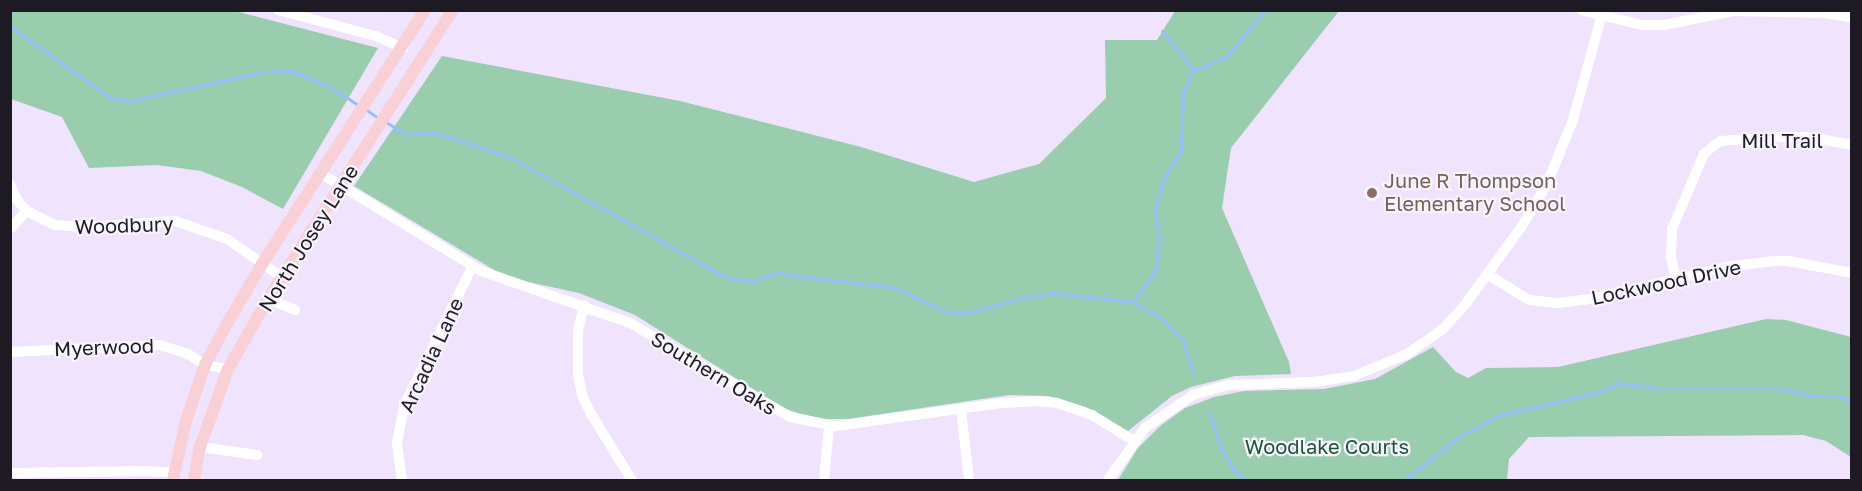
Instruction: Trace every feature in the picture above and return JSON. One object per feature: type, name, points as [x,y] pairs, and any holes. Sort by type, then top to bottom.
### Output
[{"type":"main road","name":"North Josey Lane","points":[[174,477],[186,421],[205,365],[262,264],[372,96],[425,10]]},
{"type":"main road","name":"North Josey Lane","points":[[194,480],[200,447],[228,369],[268,298],[453,10]]},
{"type":"street","points":[[279,10],[376,36],[402,48]]},
{"type":"street","points":[[1581,10],[1603,13],[1642,25],[1664,25],[1734,11],[1824,13],[1851,18]]},
{"type":"street","points":[[1108,480],[1145,428],[1165,412],[1209,389],[1228,385],[1334,380],[1380,367],[1407,354],[1443,329],[1467,302],[1530,215],[1555,165],[1582,93],[1603,13]]},
{"type":"street","name":"Mill Trail","points":[[1676,279],[1671,258],[1672,229],[1704,154],[1713,146],[1721,141],[1770,136],[1809,136],[1851,145]]},
{"type":"street","name":"Southern Oaks","points":[[320,173],[472,267],[506,282],[584,305],[630,323],[779,412],[829,426],[1022,401],[1057,402],[1092,415],[1134,441]]},
{"type":"street","points":[[10,184],[17,200],[27,211],[11,228]]},
{"type":"street","name":"Woodbury","points":[[27,211],[55,225],[70,227],[175,221],[227,239],[282,277]]},
{"type":"street","name":"Lockwood Drive","points":[[1487,274],[1529,300],[1545,303],[1591,299],[1726,267],[1774,261],[1788,261],[1851,273]]},
{"type":"street","name":"Arcadia Lane","points":[[402,480],[397,443],[404,406],[472,267]]},
{"type":"street","points":[[268,298],[295,310]]},
{"type":"street","points":[[584,305],[578,332],[578,375],[582,395],[591,414],[632,480]]},
{"type":"street","name":"Myerwood","points":[[10,352],[160,345],[188,354],[205,365],[228,369]]},
{"type":"street","points":[[962,409],[969,480]]},
{"type":"street","points":[[825,480],[829,426]]},
{"type":"street","points":[[200,447],[257,456]]},
{"type":"street","points":[[10,473],[174,477]]},
{"type":"green space","points":[[10,11],[235,11],[378,48],[283,209],[242,187],[201,171],[157,165],[89,168],[62,117],[11,99]]},
{"type":"green space","points":[[1175,11],[1339,11],[1231,148],[1222,208],[1289,362],[1291,374],[1235,376],[1191,387],[1172,396],[1128,431],[1086,407],[1048,396],[1009,395],[848,419],[820,419],[801,414],[783,408],[635,315],[579,293],[506,277],[354,186],[442,56],[680,101],[861,147],[974,182],[1039,164],[1106,98],[1105,40],[1157,40]]},
{"type":"green space","name":"Woodlake Courts","points":[[1766,319],[1786,320],[1851,337],[1851,457],[1826,441],[1803,435],[1529,437],[1509,459],[1507,480],[1118,480],[1138,448],[1160,426],[1185,408],[1214,397],[1244,391],[1324,389],[1375,379],[1433,347],[1456,372],[1468,378],[1486,368],[1558,367]]},
{"type":"waterway","points":[[386,122],[405,134],[437,133],[510,157],[727,278],[752,281],[777,273],[897,288],[946,312],[967,313],[1022,298],[1054,293],[1133,302],[1155,272],[1159,239],[1155,211],[1164,178],[1181,151],[1183,94],[1192,71],[1227,56],[1265,10]]},
{"type":"waterway","points":[[10,26],[109,97],[129,101],[263,72],[293,71],[329,86],[360,106]]},
{"type":"waterway","points":[[1162,31],[1195,70]]},
{"type":"waterway","points":[[365,109],[380,119]]},
{"type":"waterway","points":[[1134,303],[1161,318],[1183,340],[1193,373]]},
{"type":"waterway","points":[[1405,480],[1456,439],[1497,416],[1602,391],[1619,383],[1657,388],[1779,388],[1814,396],[1838,396],[1852,401]]},
{"type":"waterway","points":[[1209,413],[1221,448],[1233,469],[1246,480]]},
{"type":"place","name":"June R Thompson Elementary School","points":[[1372,193]]}]
